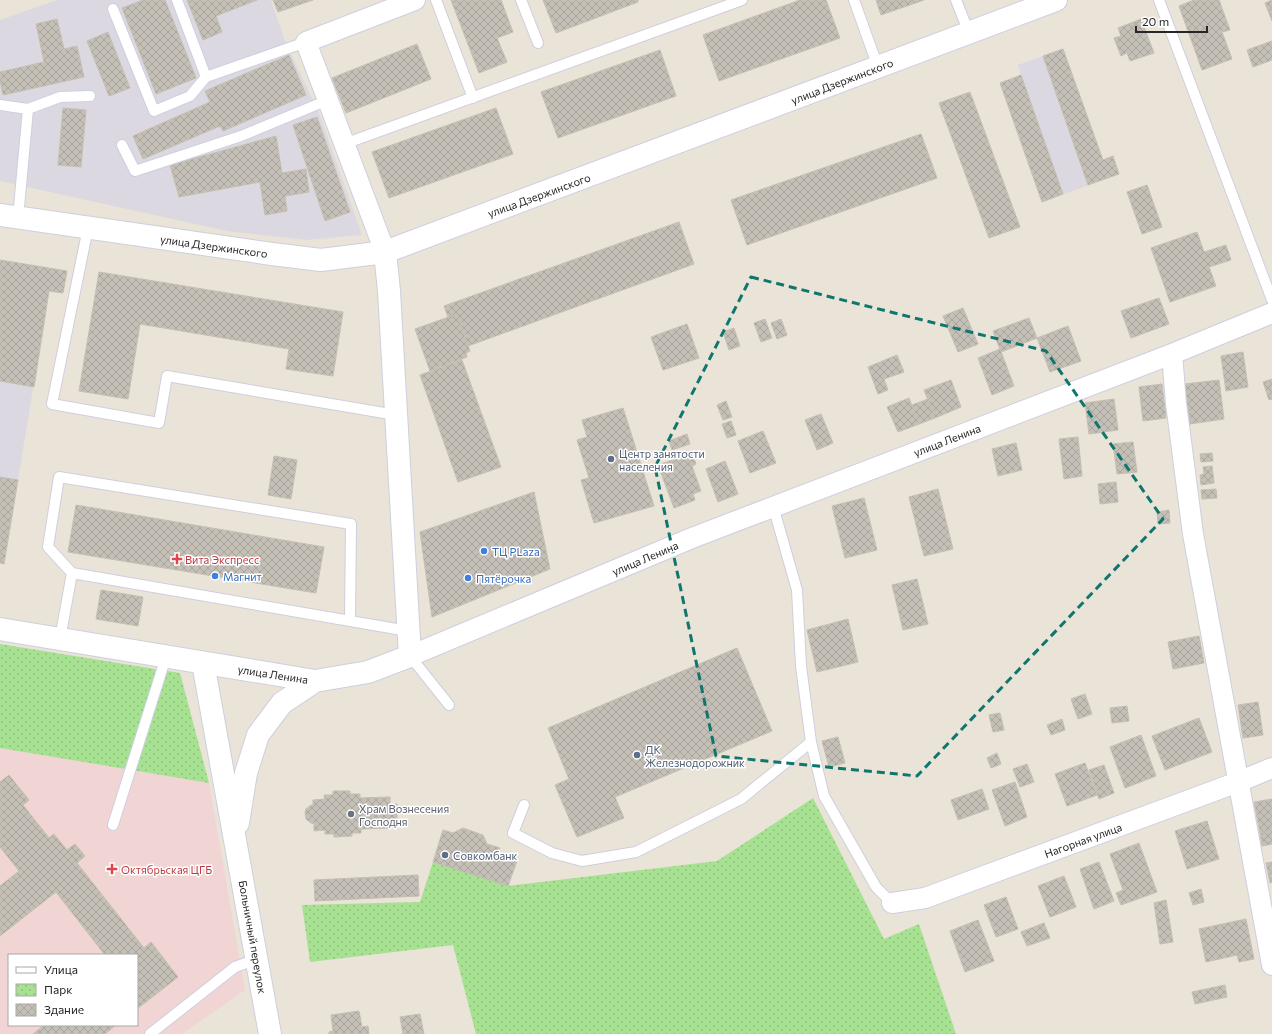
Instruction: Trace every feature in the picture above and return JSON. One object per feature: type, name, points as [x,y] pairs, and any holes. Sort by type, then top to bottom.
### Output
[{"type":"street","points":[[410,656],[389,291],[385,252],[306,42],[414,0]]},
{"type":"street","name":"улица Дзержинского","points":[[9,216],[321,260],[385,252],[1056,0]]},
{"type":"street","name":"улица Ленина","points":[[0,629],[315,681],[368,672],[410,656],[692,538],[1172,354],[1272,313]]},
{"type":"street","points":[[1172,354],[1176,403],[1193,534],[1272,965]]},
{"type":"street","name":"Больничный переулок","points":[[203,663],[270,1034]]},
{"type":"street","name":"Больничный переулок","points":[[235,841],[246,773],[258,735],[282,703],[315,681]]},
{"type":"street","name":"Нагорная улица","points":[[892,903],[925,898],[1272,768]]},
{"type":"lane","points":[[177,0],[206,77]]},
{"type":"lane","points":[[436,0],[473,98]]},
{"type":"lane","points":[[521,0],[538,43]]},
{"type":"lane","points":[[344,144],[742,0]]},
{"type":"lane","points":[[854,0],[878,67]]},
{"type":"lane","points":[[956,0],[969,33]]},
{"type":"lane","points":[[1159,0],[1272,300]]},
{"type":"lane","points":[[113,9],[154,111],[190,96],[206,77],[306,42]]},
{"type":"lane","points":[[0,105],[28,109],[60,97],[90,96]]},
{"type":"lane","points":[[122,144],[136,171],[241,136],[328,100]]},
{"type":"lane","points":[[9,216],[28,109]]},
{"type":"lane","points":[[88,228],[52,404],[159,423],[167,376],[396,415]]},
{"type":"lane","points":[[350,620],[351,524],[59,477],[48,547],[72,573],[408,631]]},
{"type":"lane","points":[[774,506],[797,590],[801,666],[811,742],[824,796],[876,887],[892,903]]},
{"type":"lane","points":[[60,639],[72,573]]},
{"type":"lane","points":[[410,656],[448,705]]},
{"type":"lane","points":[[113,825],[166,657]]},
{"type":"lane","points":[[524,805],[513,833],[552,854],[582,862],[636,852],[740,799],[811,742]]},
{"type":"lane","points":[[150,1034],[235,967],[257,959]]},
{"type":"highlighted area","points":[[751,277],[1046,351],[1163,519],[917,776],[716,756],[655,467]]},
{"type":"shaded area","points":[[57,0],[271,0],[285,41],[319,113],[362,235],[306,240],[227,231],[0,181],[0,20]]},
{"type":"shaded area","points":[[1063,49],[1102,160],[1113,156],[1119,174],[1042,202],[1000,83],[1021,75],[1018,65]]},
{"type":"shaded area","points":[[0,260],[67,271],[63,293],[49,291],[18,480],[0,477]]},
{"type":"shaded area","name":"Октябрьская ЦГБ","points":[[0,748],[209,783],[245,990],[182,1034],[0,1034]]},
{"type":"green space","points":[[0,644],[180,673],[209,783],[0,748]]},
{"type":"green space","points":[[813,798],[884,939],[919,924],[956,1034],[476,1034],[453,945],[310,962],[302,905],[420,902],[433,862],[508,886],[717,861]]},
{"type":"building","points":[[143,0],[165,0],[196,78],[156,94],[122,8]]},
{"type":"building","points":[[187,0],[257,0],[216,16],[222,32],[203,40]]},
{"type":"building","points":[[273,0],[313,0],[278,12]]},
{"type":"building","points":[[451,0],[501,0],[513,32],[497,38],[507,62],[479,73]]},
{"type":"building","points":[[543,0],[638,0],[638,2],[556,33]]},
{"type":"building","points":[[800,0],[826,0],[840,38],[719,81],[703,35]]},
{"type":"building","points":[[876,0],[924,0],[881,15]]},
{"type":"building","points":[[1194,0],[1219,0],[1230,30],[1222,32],[1232,59],[1202,70],[1179,6]]},
{"type":"building","points":[[1272,0],[1272,21],[1265,3]]},
{"type":"building","points":[[57,19],[64,49],[77,46],[84,77],[3,95],[0,72],[44,62],[36,24]]},
{"type":"building","points":[[1141,19],[1154,53],[1130,61],[1127,53],[1121,56],[1114,38],[1121,36],[1118,28]]},
{"type":"building","points":[[108,32],[130,88],[109,96],[87,41]]},
{"type":"building","points":[[1272,41],[1272,60],[1253,67],[1247,50]]},
{"type":"building","points":[[417,44],[431,79],[346,113],[332,78]]},
{"type":"building","points":[[1063,49],[1103,160],[1113,156],[1119,174],[1088,185],[1043,56]]},
{"type":"building","points":[[660,50],[676,96],[558,138],[541,92]]},
{"type":"building","points":[[289,55],[306,95],[223,131],[220,126],[143,159],[133,136],[210,102],[205,91]]},
{"type":"building","points":[[1021,75],[1063,194],[1042,202],[1000,83]]},
{"type":"building","points":[[970,92],[1020,227],[989,238],[939,103]]},
{"type":"building","points":[[63,108],[86,110],[81,167],[58,165]]},
{"type":"building","points":[[496,108],[513,154],[389,198],[372,152]]},
{"type":"building","points":[[317,117],[350,212],[325,221],[293,125]]},
{"type":"building","points":[[921,134],[937,178],[747,245],[731,200]]},
{"type":"building","points":[[276,136],[282,173],[306,169],[309,192],[285,196],[287,211],[265,215],[260,182],[179,197],[170,165]]},
{"type":"building","points":[[1147,185],[1162,227],[1142,234],[1127,192]]},
{"type":"building","points":[[679,222],[694,264],[468,346],[457,314],[448,317],[444,306]]},
{"type":"building","points":[[1197,232],[1204,252],[1226,245],[1231,260],[1209,267],[1216,286],[1170,302],[1151,248]]},
{"type":"building","points":[[0,260],[67,271],[63,293],[49,291],[34,387],[0,381]]},
{"type":"building","points":[[99,272],[343,312],[333,376],[286,369],[289,349],[140,324],[128,399],[79,391]]},
{"type":"building","points":[[1159,298],[1169,324],[1131,338],[1121,311]]},
{"type":"building","points":[[963,308],[978,344],[958,352],[943,316]]},
{"type":"building","points":[[457,314],[470,351],[466,353],[467,357],[430,371],[415,329]]},
{"type":"building","points":[[1029,318],[1037,338],[1001,352],[993,331]]},
{"type":"building","points":[[765,319],[772,338],[761,342],[754,323]]},
{"type":"building","points":[[781,319],[787,335],[777,339],[771,323]]},
{"type":"building","points":[[687,324],[699,358],[663,370],[651,337]]},
{"type":"building","points":[[1068,326],[1081,361],[1050,372],[1037,338]]},
{"type":"building","points":[[734,328],[740,346],[729,350],[723,332]]},
{"type":"building","points":[[1000,349],[1014,386],[992,395],[978,358]]},
{"type":"building","points":[[1243,352],[1248,387],[1226,391],[1221,356]]},
{"type":"building","points":[[897,355],[904,372],[884,379],[888,390],[878,394],[868,367]]},
{"type":"building","points":[[462,360],[501,467],[458,482],[420,375]]},
{"type":"building","points":[[1272,379],[1272,399],[1269,400],[1263,382]]},
{"type":"building","points":[[951,380],[961,407],[935,418],[924,390]]},
{"type":"building","points":[[1219,380],[1224,419],[1190,424],[1185,384]]},
{"type":"building","points":[[1162,384],[1166,418],[1143,421],[1139,387]]},
{"type":"building","points":[[909,398],[919,424],[898,432],[887,407]]},
{"type":"building","points":[[928,399],[935,418],[919,424],[912,405]]},
{"type":"building","points":[[1114,399],[1118,430],[1089,434],[1085,403]]},
{"type":"building","points":[[726,401],[732,417],[723,420],[717,405]]},
{"type":"building","name":"Центр занятости населения","points":[[623,408],[654,506],[594,523],[581,480],[589,478],[577,440],[587,437],[582,420]]},
{"type":"building","points":[[821,414],[833,443],[817,450],[805,420]]},
{"type":"building","points":[[731,421],[736,435],[727,438],[722,424]]},
{"type":"building","points":[[763,431],[776,463],[750,473],[738,441]]},
{"type":"building","points":[[687,434],[690,444],[672,450],[669,441]]},
{"type":"building","points":[[1078,437],[1082,476],[1064,479],[1059,439]]},
{"type":"building","points":[[1133,442],[1137,472],[1117,474],[1113,444]]},
{"type":"building","points":[[1016,443],[1022,470],[998,476],[992,449]]},
{"type":"building","points":[[692,453],[696,464],[692,466],[701,491],[693,494],[695,500],[674,508],[658,465]]},
{"type":"building","points":[[1212,453],[1213,461],[1201,462],[1200,454]]},
{"type":"building","points":[[274,456],[297,460],[291,499],[268,495]]},
{"type":"building","points":[[725,461],[738,494],[718,502],[706,469]]},
{"type":"building","points":[[1212,466],[1214,483],[1201,485],[1200,475],[1204,474],[1203,467]]},
{"type":"building","points":[[0,477],[18,480],[4,564],[0,563]]},
{"type":"building","points":[[1116,482],[1118,502],[1100,504],[1098,484]]},
{"type":"building","points":[[938,489],[953,549],[924,556],[909,497]]},
{"type":"building","points":[[1216,489],[1217,498],[1202,499],[1201,490]]},
{"type":"building","name":"ТЦ PLaza","points":[[534,492],[550,569],[432,617],[420,532]]},
{"type":"building","points":[[864,498],[877,550],[845,558],[832,506]]},
{"type":"building","points":[[76,505],[324,547],[316,593],[68,552]]},
{"type":"building","points":[[1169,510],[1170,523],[1158,524],[1157,512]]},
{"type":"building","points":[[917,579],[928,624],[903,630],[892,585]]},
{"type":"building","points":[[101,590],[143,597],[138,626],[96,619]]},
{"type":"building","points":[[848,619],[858,662],[817,672],[807,630]]},
{"type":"building","points":[[1199,636],[1204,663],[1173,669],[1168,642]]},
{"type":"building","name":"ДК Железнодорожник","points":[[737,648],[772,731],[615,797],[624,818],[577,837],[555,785],[569,779],[548,728]]},
{"type":"building","points":[[1085,694],[1092,714],[1078,719],[1071,699]]},
{"type":"building","points":[[1258,702],[1263,735],[1243,738],[1238,705]]},
{"type":"building","points":[[1127,706],[1129,721],[1112,723],[1110,708]]},
{"type":"building","points":[[1000,713],[1004,730],[993,732],[989,715]]},
{"type":"building","points":[[1199,718],[1212,752],[1165,770],[1152,736]]},
{"type":"building","points":[[1062,719],[1065,730],[1051,735],[1047,725]]},
{"type":"building","points":[[1141,735],[1156,776],[1125,788],[1110,747]]},
{"type":"building","points":[[838,737],[845,763],[829,767],[822,741]]},
{"type":"building","points":[[997,753],[1001,764],[991,768],[987,758]]},
{"type":"building","points":[[1085,763],[1097,795],[1067,806],[1055,774]]},
{"type":"building","points":[[1027,764],[1034,782],[1020,787],[1013,769]]},
{"type":"building","points":[[1104,765],[1114,793],[1099,799],[1089,770]]},
{"type":"building","points":[[9,775],[29,800],[23,805],[49,838],[54,834],[67,850],[75,844],[85,856],[77,863],[144,948],[151,942],[178,977],[138,1008],[138,954],[104,954],[56,892],[0,936],[0,886],[19,871],[0,847],[0,782]]},
{"type":"building","points":[[1015,782],[1027,817],[1005,826],[992,790]]},
{"type":"building","points":[[982,789],[989,809],[958,820],[951,800]]},
{"type":"building","name":"Храм Вознесения Господня","points":[[333,791],[350,791],[350,794],[360,794],[360,798],[390,797],[390,805],[397,804],[397,822],[391,822],[391,828],[361,829],[361,833],[352,833],[352,836],[334,837],[334,834],[325,834],[325,830],[314,831],[314,824],[306,819],[306,809],[313,805],[313,800],[325,799],[324,795],[333,795]]},
{"type":"building","points":[[1272,799],[1272,830],[1260,833],[1254,802]]},
{"type":"building","points":[[1207,821],[1219,859],[1187,869],[1175,831]]},
{"type":"building","points":[[463,828],[483,835],[487,844],[500,848],[498,854],[517,861],[508,886],[433,862],[443,830],[453,833]]},
{"type":"building","points":[[1272,830],[1272,844],[1262,846],[1260,833]]},
{"type":"building","points":[[1139,843],[1157,892],[1121,905],[1116,893],[1123,890],[1110,854]]},
{"type":"building","points":[[1099,862],[1114,901],[1094,909],[1080,869]]},
{"type":"building","points":[[1272,862],[1272,882],[1270,883],[1266,863]]},
{"type":"building","points":[[418,875],[419,896],[315,901],[314,880]]},
{"type":"building","points":[[1064,876],[1076,907],[1050,917],[1038,886]]},
{"type":"building","points":[[1201,889],[1204,902],[1193,905],[1189,893]]},
{"type":"building","points":[[1006,897],[1018,929],[996,937],[984,905]]},
{"type":"building","points":[[1166,900],[1173,942],[1160,944],[1154,903]]},
{"type":"building","points":[[1246,919],[1254,959],[1239,962],[1237,955],[1206,962],[1199,929]]},
{"type":"building","points":[[978,920],[994,961],[965,972],[950,931]]},
{"type":"building","points":[[1044,923],[1050,938],[1027,946],[1021,932]]},
{"type":"building","points":[[1225,985],[1227,997],[1195,1004],[1192,992]]},
{"type":"building","points":[[359,1011],[362,1027],[368,1026],[369,1034],[329,1034],[329,1032],[333,1031],[331,1015]]},
{"type":"building","points":[[420,1014],[424,1034],[403,1034],[400,1017]]},
{"type":"building","points":[[43,1026],[115,1026],[105,1034],[33,1034]]},
{"type":"place","name":"Центр занятости населения","points":[[611,459]]},
{"type":"place","name":"ТЦ PLaza","points":[[484,551]]},
{"type":"place","name":"Вита Экспресс","points":[[177,559]]},
{"type":"place","name":"Магнит","points":[[215,576]]},
{"type":"place","name":"Пятёрочка","points":[[468,578]]},
{"type":"place","name":"ДК Железнодорожник","points":[[637,755]]},
{"type":"place","name":"Храм Вознесения Господня","points":[[351,814]]},
{"type":"place","name":"Совкомбанк","points":[[445,855]]},
{"type":"place","name":"Октябрьская ЦГБ","points":[[112,869]]}]
